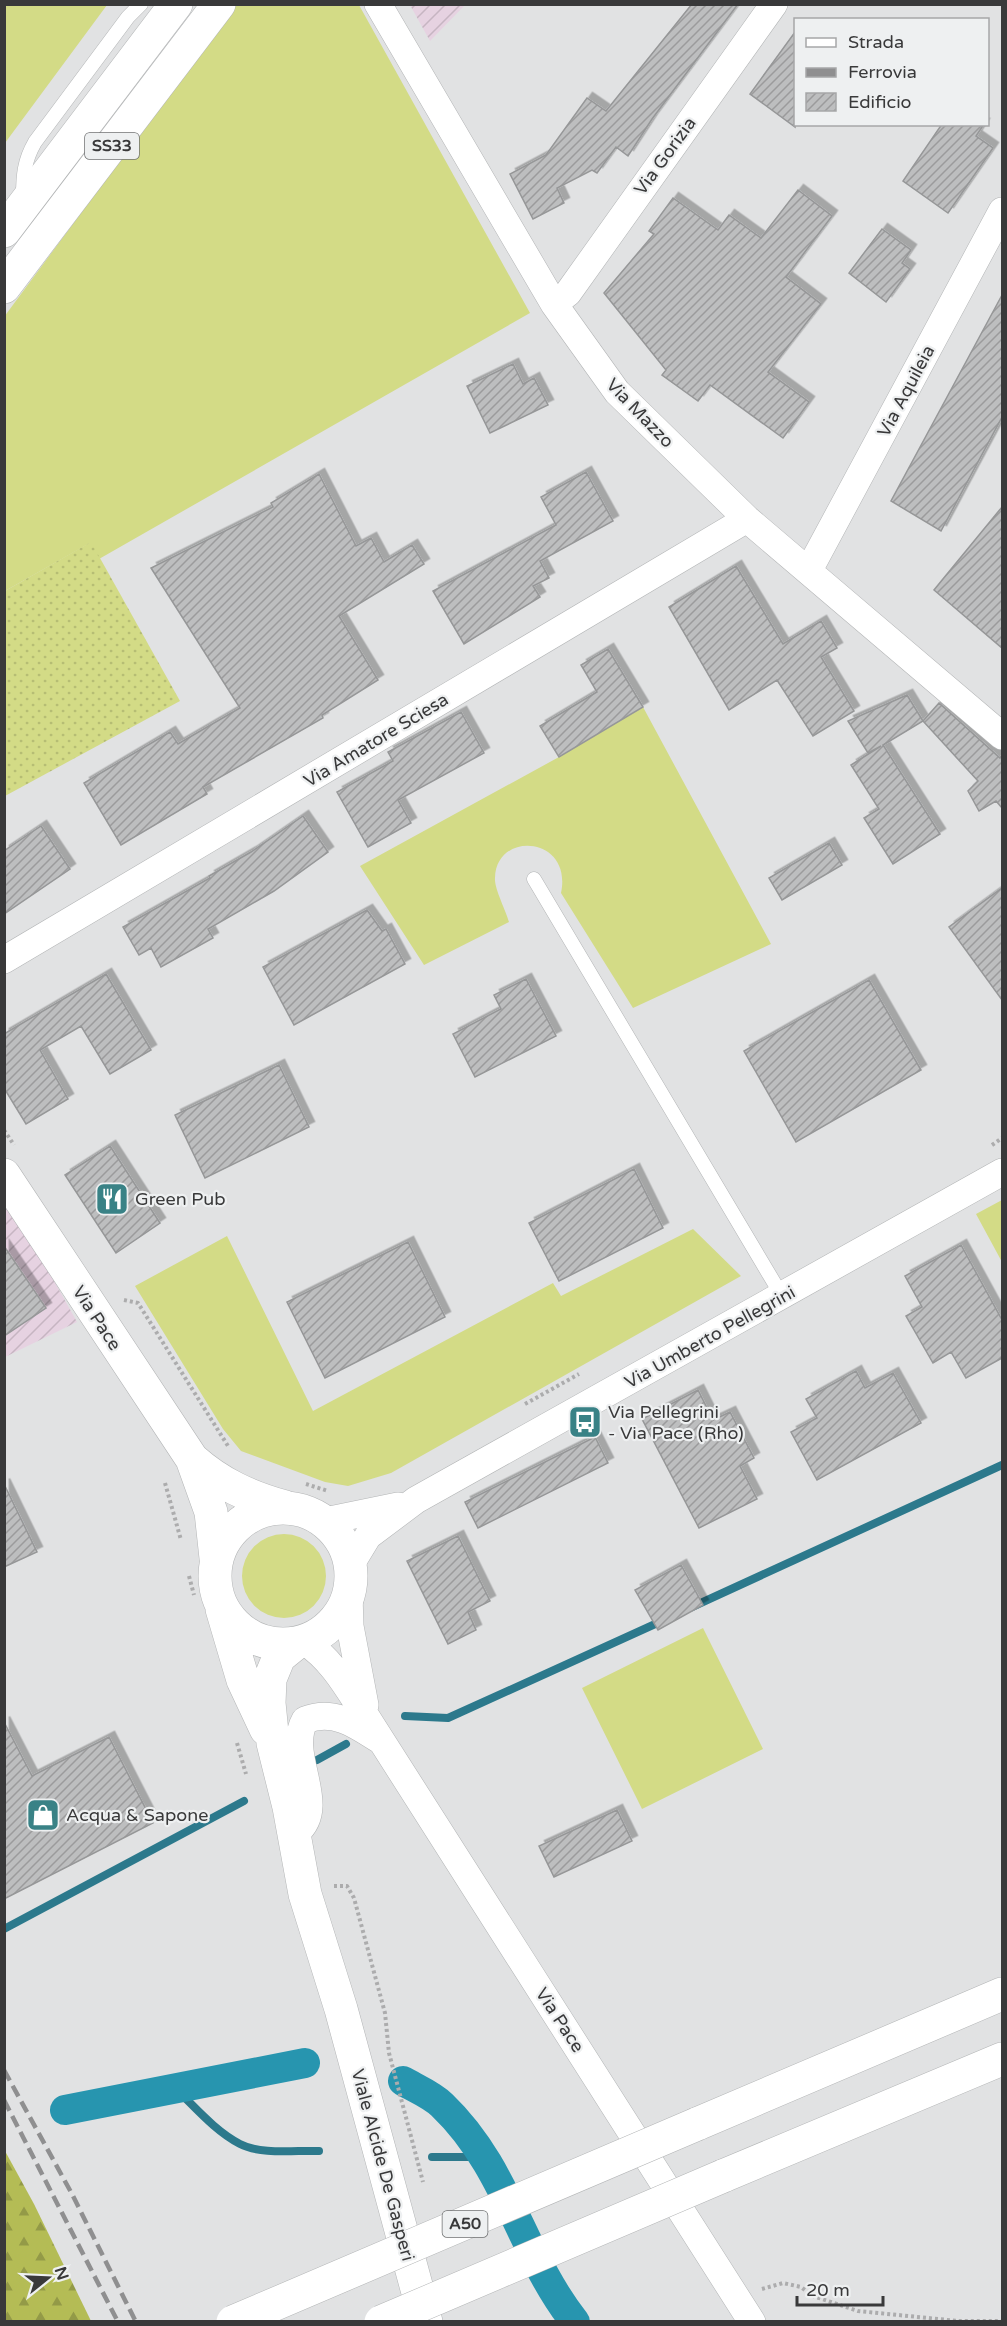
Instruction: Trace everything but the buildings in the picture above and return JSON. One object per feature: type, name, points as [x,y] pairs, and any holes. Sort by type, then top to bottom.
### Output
[{"type":"main road","name":"SS33","points":[[14,218],[176,4]]},
{"type":"main road","name":"SS33","points":[[4,287],[219,4]]},
{"type":"main road","name":"Via Pace","points":[[10,1162],[192,1459],[211,1512],[216,1558]]},
{"type":"main road","name":"Via Pace","points":[[192,1459],[213,1478],[230,1488],[290,1494]]},
{"type":"main road","points":[[290,1494],[306,1511],[330,1507],[346,1548],[350,1580],[340,1615],[324,1631],[300,1643],[273,1644],[251,1637],[233,1623],[220,1605],[215,1582],[216,1558],[226,1538],[242,1521],[290,1494]]},
{"type":"main road","name":"Viale Alcide De Gasperi","points":[[220,1605],[230,1644],[252,1704],[273,1743]]},
{"type":"main road","name":"Viale Alcide De Gasperi","points":[[300,1643],[279,1657],[270,1679],[269,1703],[273,1743],[293,1820],[305,1894],[341,2009],[426,2322]]},
{"type":"main road","name":"A50","points":[[233,2322],[1002,1994]]},
{"type":"main road","points":[[381,2322],[1002,2059]]},
{"type":"street","name":"Via Mazzo","points":[[378,4],[554,304],[617,392],[747,519],[1002,736]]},
{"type":"street","name":"Via Gorizia","points":[[554,304],[567,293],[774,4]]},
{"type":"street","name":"Via Aquileia","points":[[809,570],[1002,211]]},
{"type":"street","name":"Via Amatore Sciesa","points":[[4,960],[747,519]]},
{"type":"street","name":"Via Umberto Pellegrini","points":[[416,1500],[1002,1172]]},
{"type":"street","points":[[330,1507],[383,1511],[416,1500]]},
{"type":"street","points":[[350,1580],[368,1536],[416,1500]]},
{"type":"street","name":"Via Pace","points":[[350,1580],[350,1626],[368,1718]]},
{"type":"street","name":"Via Pace","points":[[300,1643],[318,1651],[333,1668],[368,1718],[746,2311]]},
{"type":"street","points":[[293,1820],[303,1827],[309,1814],[307,1785],[298,1750],[299,1730],[305,1720],[325,1715],[339,1718],[356,1725],[381,1741]]},
{"type":"lane","points":[[14,218],[26,158],[35,142],[128,17],[141,4]]},
{"type":"lane","points":[[534,879],[782,1296]]},
{"type":"path","points":[[4,1130],[10,1162]]},
{"type":"path","points":[[986,1148],[1002,1138]]},
{"type":"path","points":[[115,1299],[130,1299],[138,1303],[233,1452]]},
{"type":"path","points":[[521,1406],[581,1372]]},
{"type":"path","points":[[290,1494],[330,1507]]},
{"type":"path","points":[[334,1886],[346,1886],[354,1898],[385,2013],[389,2053],[424,2187]]},
{"type":"path","points":[[746,2311],[783,2283],[801,2287],[813,2296],[858,2311],[958,2321],[1002,2321]]},
{"type":"shaded area","points":[[410,5],[465,5],[430,41]]},
{"type":"shaded area","points":[[4,1191],[77,1322],[5,1357],[4,1357]]},
{"type":"green space","points":[[236,4],[359,5],[530,313],[99,559],[90,543],[5,591],[4,317]]},
{"type":"green space","points":[[4,5],[107,5],[5,143]]},
{"type":"green space","points":[[91,542],[180,701],[5,796],[5,591]]},
{"type":"green space","points":[[643,707],[771,944],[633,1008],[561,893],[562,874],[556,860],[546,851],[533,846],[519,847],[507,852],[499,863],[495,882],[509,922],[424,965],[360,866],[559,757]]},
{"type":"green space","points":[[1002,1200],[1002,1262],[976,1214]]},
{"type":"green space","points":[[693,1229],[741,1276],[391,1473],[348,1486],[325,1482],[241,1451],[223,1429],[135,1286],[227,1236],[313,1411],[553,1283],[561,1296]]},
{"type":"green space","points":[[276,1534],[292,1534],[308,1541],[319,1552],[326,1568],[323,1592],[314,1606],[292,1618],[276,1618],[260,1611],[249,1600],[242,1584],[242,1568],[249,1552],[260,1541]]},
{"type":"green space","points":[[703,1628],[763,1749],[642,1809],[582,1688]]},
{"type":"green space","points":[[5,2151],[34,2204],[91,2321],[5,2321]]},
{"type":"waterway","points":[[692,1607],[1002,1465]]},
{"type":"waterway","points":[[405,1716],[448,1718],[664,1620]]},
{"type":"waterway","points":[[317,1760],[346,1744]]},
{"type":"waterway","points":[[4,1929],[244,1801]]},
{"type":"waterway","points":[[65,2110],[305,2063]]},
{"type":"waterway","points":[[403,2081],[438,2101],[483,2156],[556,2296],[575,2322]]},
{"type":"waterway","points":[[175,2088],[214,2126],[240,2144],[268,2151],[319,2151]]},
{"type":"waterway","points":[[432,2157],[485,2157]]},
{"type":"railway","points":[[4,2070],[72,2194],[136,2322]]},
{"type":"railway","points":[[4,2100],[118,2322]]},
{"type":"place","name":"Green Pub","points":[[112,1199]]},
{"type":"place","name":"Via Pellegrini - Via Pace (Rho)","points":[[585,1422]]},
{"type":"place","name":"Acqua & Sapone","points":[[43,1815]]}]
